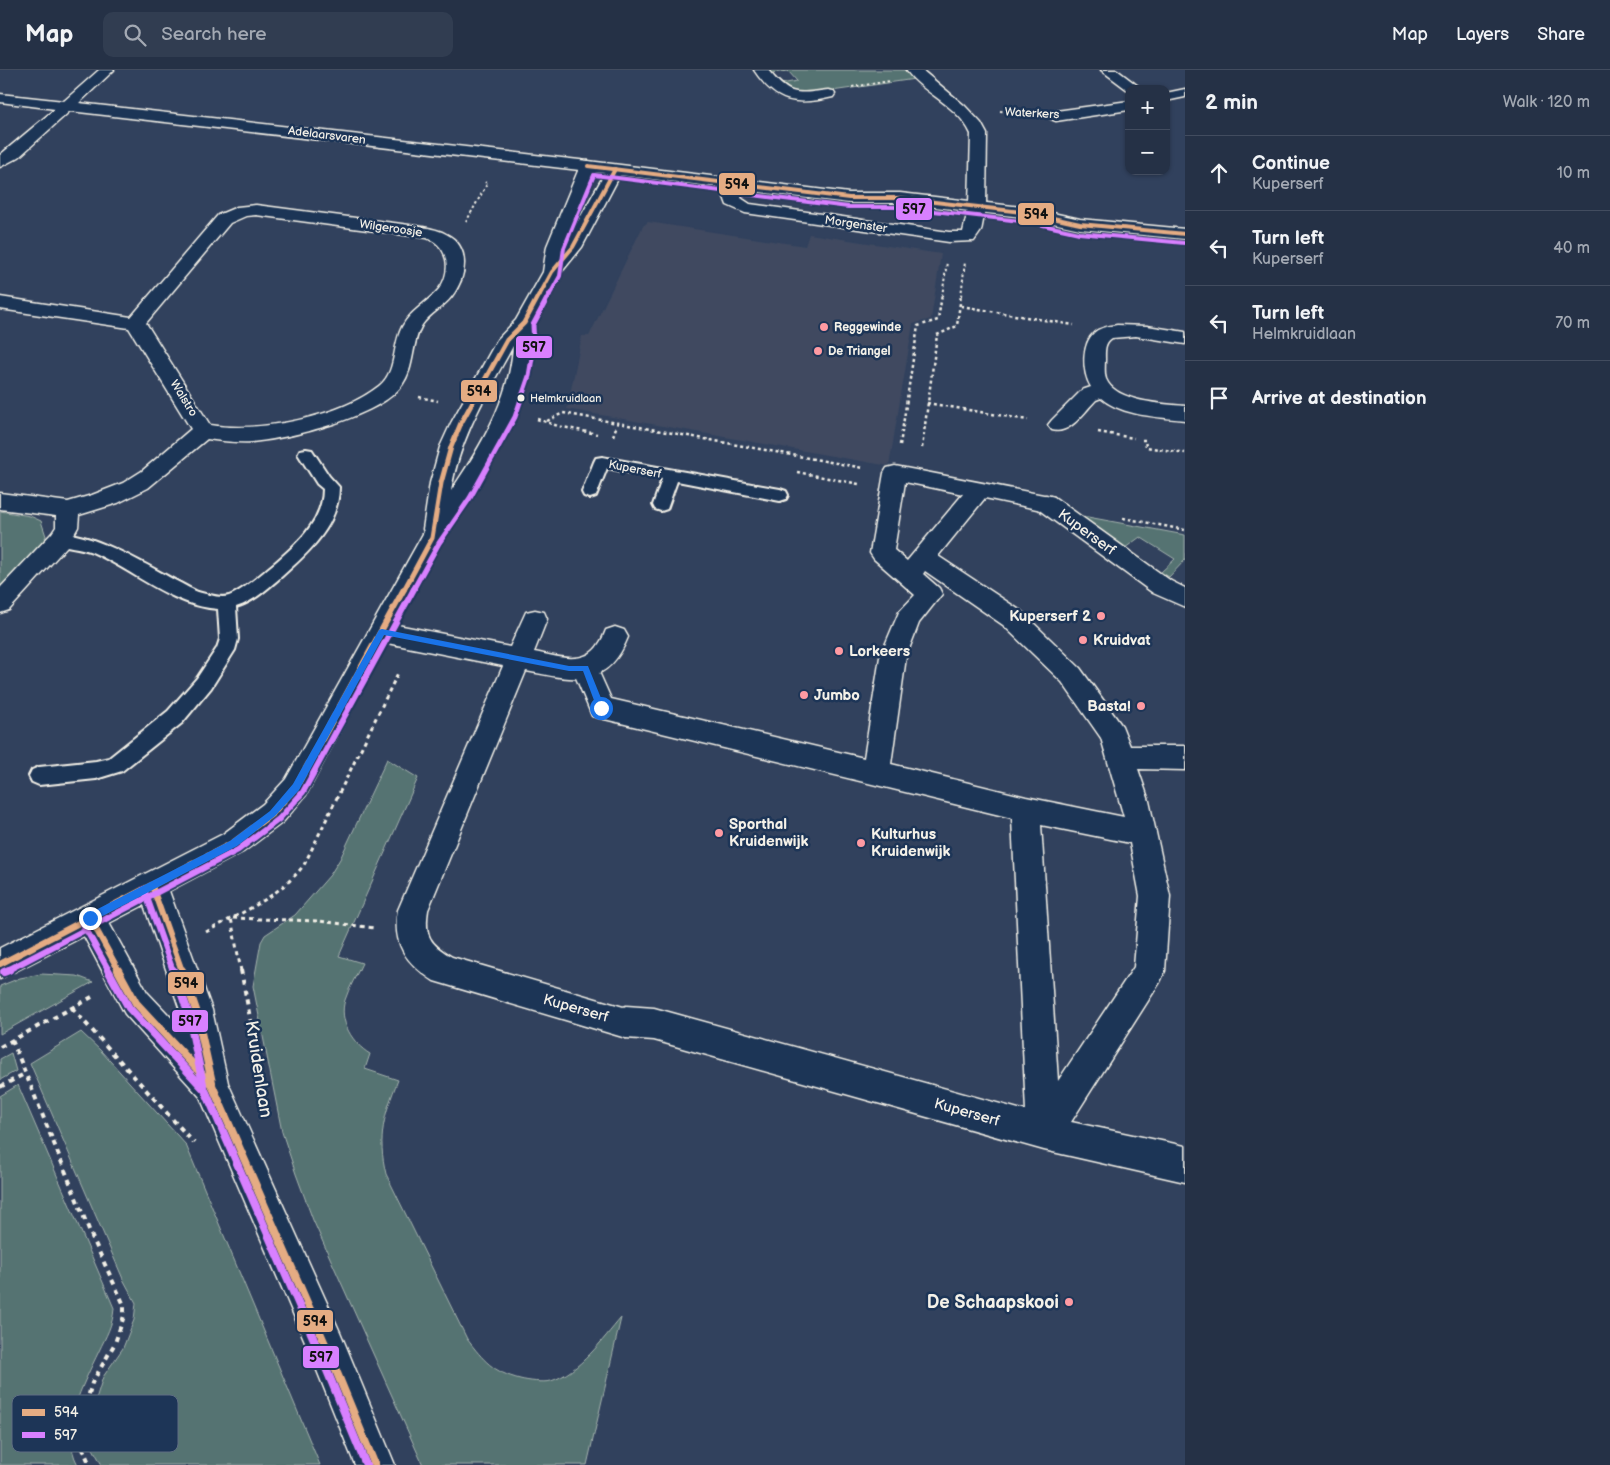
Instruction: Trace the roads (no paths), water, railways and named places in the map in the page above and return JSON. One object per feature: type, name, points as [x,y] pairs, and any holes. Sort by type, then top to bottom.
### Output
[{"type":"street","points":[[0,162],[12,154],[107,70]]},
{"type":"street","points":[[761,70],[783,95],[800,98],[828,94]]},
{"type":"street","points":[[1108,70],[1129,85]]},
{"type":"street","points":[[919,75],[965,114],[977,127],[979,134],[977,202]]},
{"type":"street","points":[[1170,96],[1185,93]]},
{"type":"street","name":"Adelaarsvaren","points":[[0,98],[588,166]]},
{"type":"street","name":"Waterkers","points":[[1056,116],[1125,106]]},
{"type":"street","points":[[552,272],[556,246],[588,166]]},
{"type":"street","name":"Morgenster","points":[[588,166],[807,191],[848,198],[900,198],[977,202],[1080,224],[1185,234]]},
{"type":"street","points":[[432,538],[451,447],[461,423],[507,340],[524,323],[552,272],[573,248],[615,169]]},
{"type":"street","name":"Morgenster","points":[[736,183],[732,197],[733,201],[745,208],[949,237],[968,237],[974,231],[977,202]]},
{"type":"street","name":"Wilgeroosje","points":[[136,322],[224,219],[243,211],[256,210],[417,231],[435,235],[449,244],[455,258],[455,273],[451,284],[412,325],[405,343],[400,373],[387,391],[351,411],[278,431],[239,435],[203,431]]},
{"type":"street","points":[[0,304],[136,322]]},
{"type":"street","name":"Walstro","points":[[68,510],[113,496],[133,487],[156,471],[203,431],[136,322]]},
{"type":"street","points":[[0,964],[234,843],[272,813],[296,787],[432,538],[462,494],[507,413],[520,375],[525,345],[524,323]]},
{"type":"street","points":[[1185,338],[1124,330],[1105,334],[1098,339],[1095,347],[1096,377],[1104,389],[1115,398],[1136,406],[1185,413]]},
{"type":"street","points":[[1059,426],[1089,395],[1104,389]]},
{"type":"street","name":"Kuperserf","points":[[916,566],[882,553],[906,476],[1046,502],[1162,586],[1185,598]]},
{"type":"street","points":[[916,566],[980,490]]},
{"type":"street","points":[[0,501],[68,510],[67,527],[60,539],[0,604]]},
{"type":"street","points":[[916,566],[975,593],[1012,618],[1071,675],[1113,734],[1135,802],[1142,832],[1156,896],[1149,971],[1044,1133]]},
{"type":"street","points":[[916,566],[930,594]]},
{"type":"street","points":[[876,772],[893,656],[908,619],[930,594],[975,593]]},
{"type":"street","points":[[519,658],[534,619]]},
{"type":"street","points":[[382,632],[415,640],[569,668],[585,668],[595,664],[605,656],[615,637]]},
{"type":"street","name":"Kuperserf","points":[[519,658],[413,910],[411,934],[420,952],[430,962],[445,970],[626,1022],[654,1024],[1044,1133],[1185,1164]]},
{"type":"street","points":[[585,668],[601,708],[1026,809],[1142,832]]},
{"type":"street","points":[[1121,757],[1185,758]]},
{"type":"street","points":[[1026,809],[1044,1133]]},
{"type":"street","points":[[152,886],[196,1010],[212,1086],[326,1346],[375,1465]]},
{"type":"street","points":[[90,918],[136,1003],[212,1086]]},
{"type":"lane","points":[[60,539],[83,542],[189,595],[209,601],[227,603],[242,596],[298,553],[312,536],[331,502],[331,487],[306,454]]},
{"type":"lane","name":"Kuperserf","points":[[590,492],[602,462],[780,495]]},
{"type":"lane","name":"Kuperserf","points":[[661,505],[671,476]]},
{"type":"lane","points":[[38,776],[96,770],[115,765],[175,717],[204,683],[226,650],[229,639],[227,603]]},
{"type":"place","name":"Reggewinde","points":[[824,327]]},
{"type":"place","name":"De Triangel","points":[[818,351]]},
{"type":"place","name":"Helmkruidlaan","points":[[521,398]]},
{"type":"place","name":"Kuperserf 2","points":[[1101,616]]},
{"type":"place","name":"Kruidvat","points":[[1083,640]]},
{"type":"place","name":"Lorkeers","points":[[839,651]]},
{"type":"place","name":"Jumbo","points":[[804,695]]},
{"type":"place","name":"Basta!","points":[[1141,706]]},
{"type":"place","name":"Sporthal Kruidenwijk","points":[[719,833]]},
{"type":"place","name":"Kulturhus Kruidenwijk","points":[[861,843]]},
{"type":"place","name":"De Schaapskooi","points":[[1069,1302]]}]
